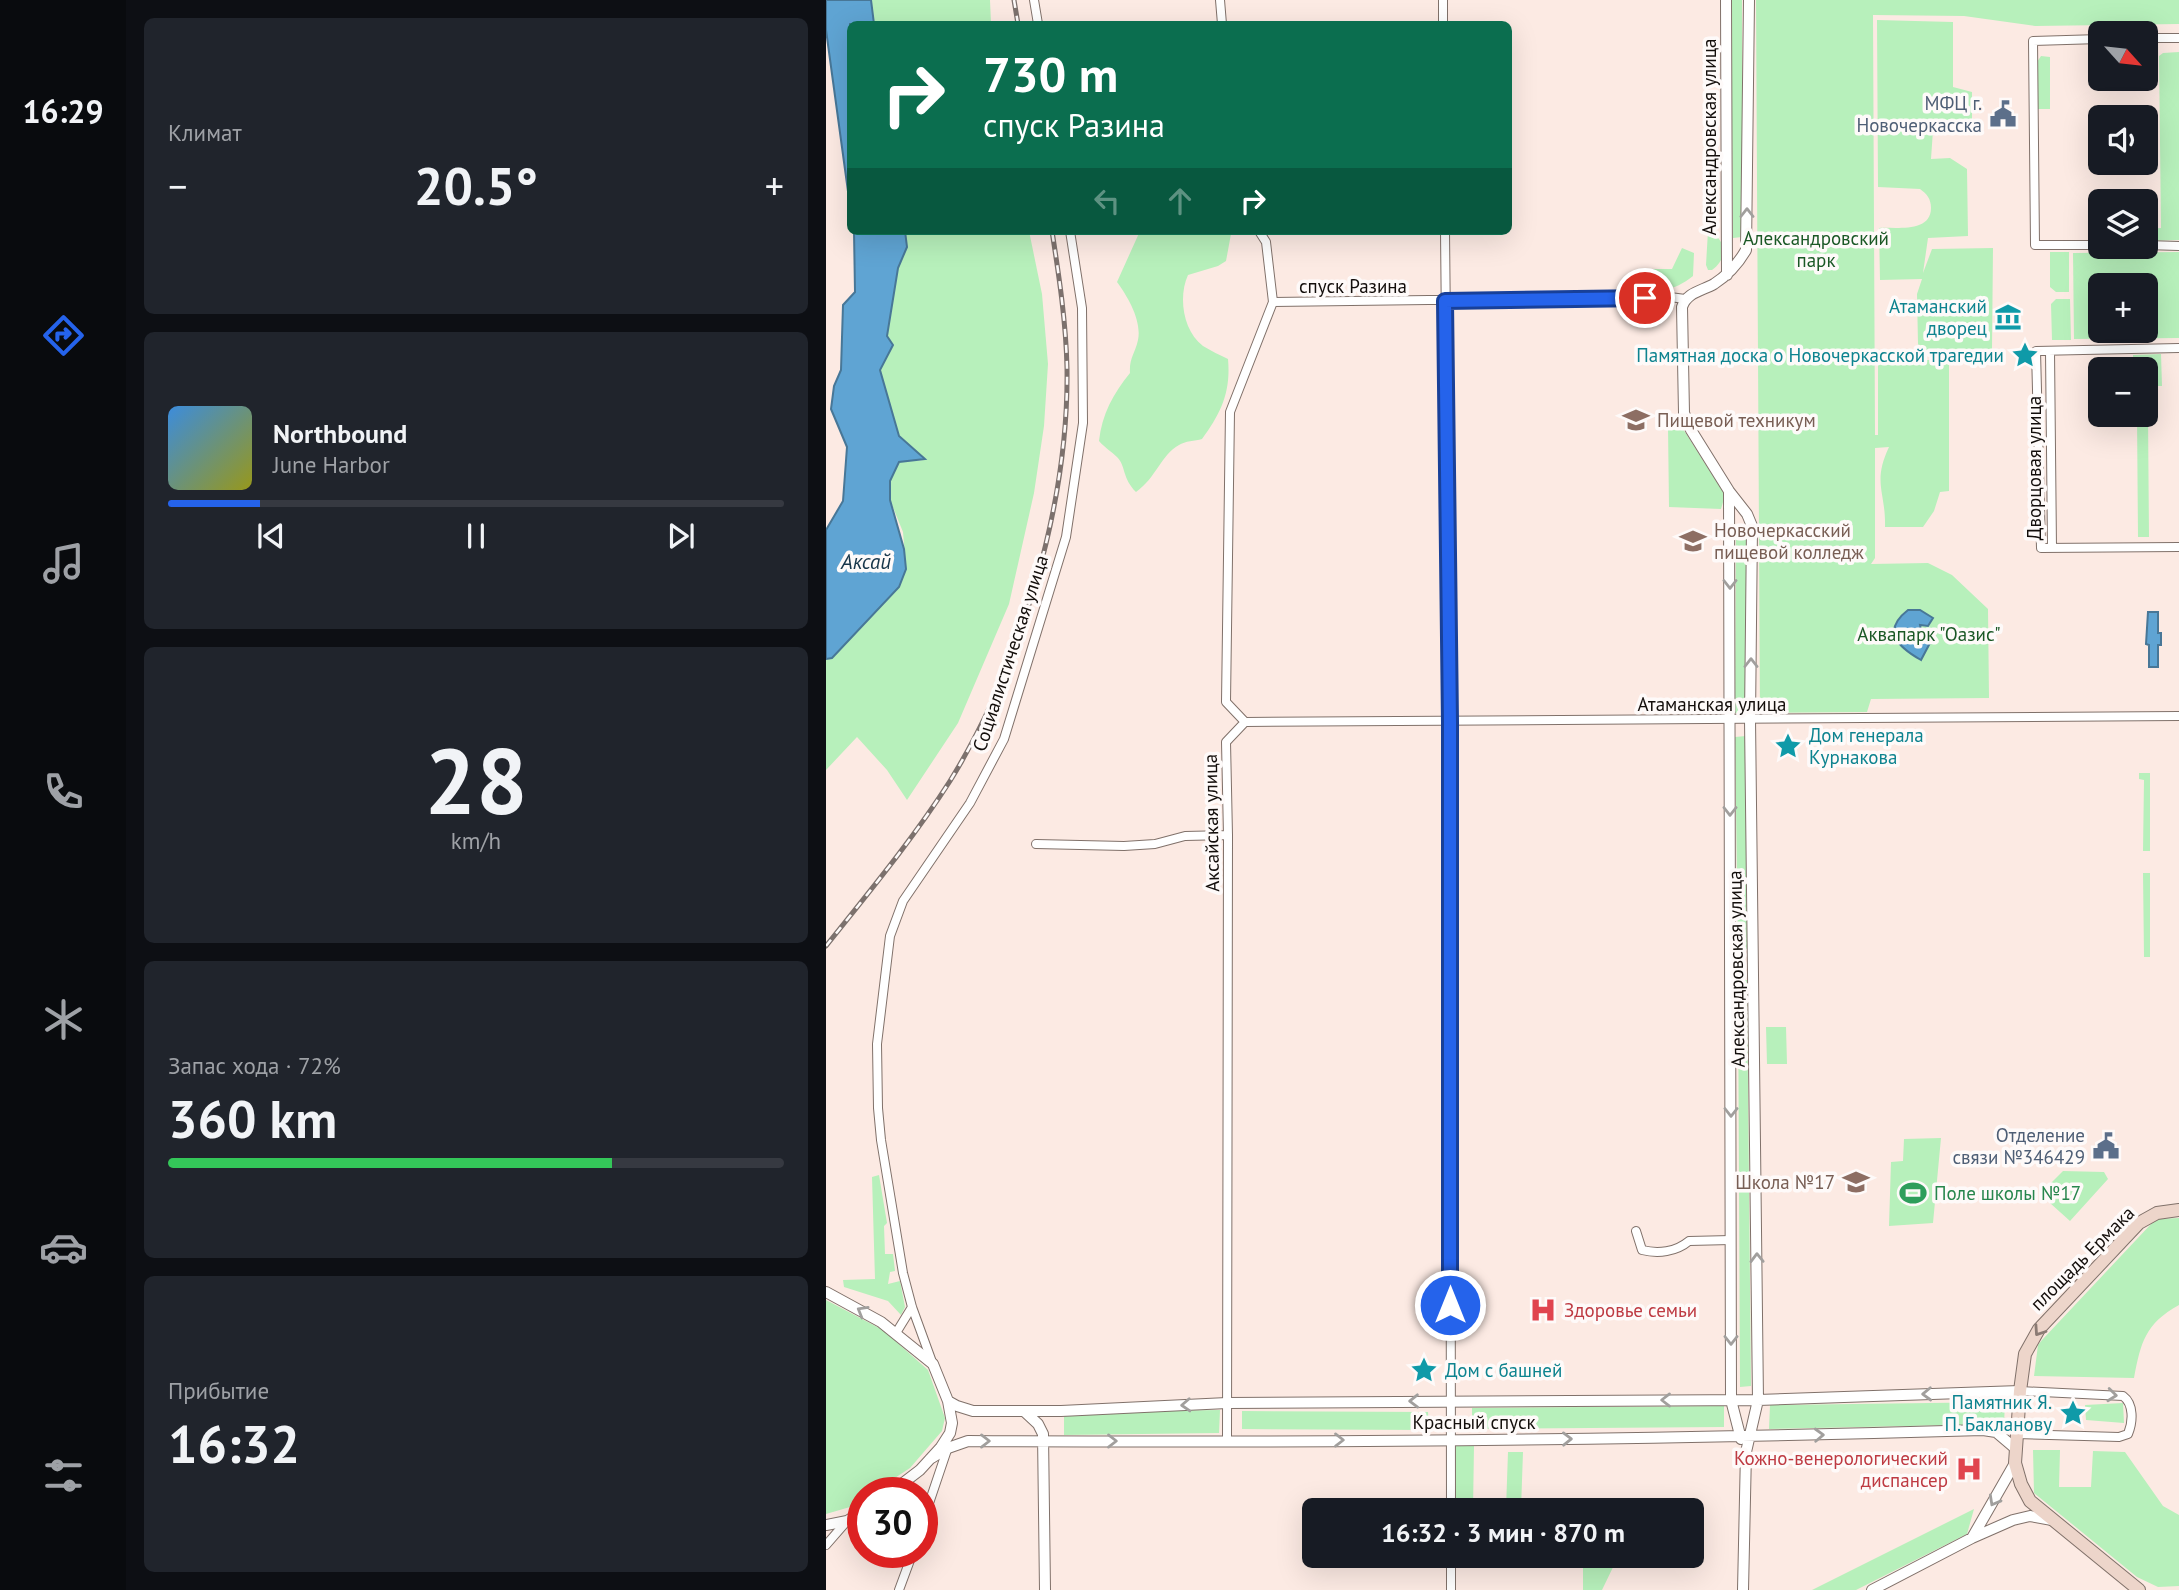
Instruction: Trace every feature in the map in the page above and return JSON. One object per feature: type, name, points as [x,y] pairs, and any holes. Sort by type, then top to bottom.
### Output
[{"type":"main road","name":"площадь Ермака","points":[[2139,1590],[2031,1501],[2021,1484],[2015,1463],[2020,1391],[2025,1354],[2039,1329],[2138,1223],[2157,1213],[2179,1210]]},
{"type":"street","points":[[1034,0],[1038,21]]},
{"type":"street","points":[[1220,0],[1222,21]]},
{"type":"street","points":[[1443,0],[1443,21]]},
{"type":"street","name":"Александровская улица","points":[[1726,0],[1727,275]]},
{"type":"street","name":"Александровская улица","points":[[1745,1436],[1758,1400],[1750,719],[1752,526],[1684,413],[1682,307],[1685,299],[1727,275],[1742,257],[1747,242],[1749,0]]},
{"type":"street","points":[[2158,38],[2179,38]]},
{"type":"street","points":[[2088,39],[2033,41],[2035,245],[2088,245]]},
{"type":"street","name":"Социалистическая улица","points":[[951,1428],[948,1401],[912,1307],[903,1273],[881,1140],[877,1044],[890,936],[903,901],[970,803],[1004,739],[1066,537],[1083,423],[1082,308],[1071,235]]},
{"type":"street","points":[[1245,722],[1226,702],[1230,412],[1273,302],[1266,242],[1262,235]]},
{"type":"street","points":[[1445,235],[1450,722],[1451,1498]]},
{"type":"street","points":[[2158,245],[2179,246]]},
{"type":"street","name":"спуск Разина","points":[[1273,302],[1670,297],[1685,299]]},
{"type":"street","points":[[2050,351],[2179,348]]},
{"type":"street","name":"Дворцовая улица","points":[[2036,351],[2050,351],[2052,548],[2041,548],[2036,351]]},
{"type":"street","name":"Александровская улица","points":[[1729,491],[1731,1400],[1745,1436],[1743,1590]]},
{"type":"street","points":[[2052,548],[2179,547]]},
{"type":"street","name":"Атаманская улица","points":[[1245,722],[2179,716]]},
{"type":"street","name":"Аксайская улица","points":[[1227,1440],[1226,742],[1245,722]]},
{"type":"street","points":[[1035,844],[1124,846],[1155,844],[1185,836],[1228,835]]},
{"type":"street","points":[[1636,1231],[1642,1250],[1653,1252],[1681,1248],[1689,1241],[1731,1240]]},
{"type":"street","points":[[826,1292],[881,1322],[933,1364]]},
{"type":"street","points":[[895,1333],[912,1307]]},
{"type":"street","points":[[2017,1434],[2119,1437],[2128,1434],[2131,1425],[2130,1401],[2123,1396],[2020,1391]]},
{"type":"street","name":"Красный спуск","points":[[948,1401],[963,1409],[1047,1411],[1227,1402],[1758,1400],[2020,1391]]},
{"type":"street","points":[[1024,1411],[1041,1428],[1044,1441]]},
{"type":"street","points":[[1045,1590],[1044,1441],[1047,1411]]},
{"type":"street","points":[[938,1477],[948,1448],[951,1428]]},
{"type":"street","points":[[911,1477],[930,1460],[951,1428]]},
{"type":"street","name":"Красный спуск","points":[[930,1460],[948,1448],[968,1441],[1745,1436],[1983,1430],[1996,1432],[2016,1449]]},
{"type":"street","points":[[1972,1538],[2015,1463]]},
{"type":"street","points":[[1872,1590],[1972,1538],[2021,1518],[2040,1517],[2052,1520]]},
{"type":"street","points":[[826,1525],[847,1521]]},
{"type":"street","points":[[826,1545],[847,1521]]},
{"type":"street","points":[[900,1590],[907,1568]]},
{"type":"street","points":[[1451,1568],[1451,1590]]},
{"type":"green space","points":[[871,0],[990,0],[991,21],[874,21]]},
{"type":"green space","points":[[1731,0],[1742,0],[1742,237],[1733,238]]},
{"type":"green space","name":"Александровский парк","points":[[1756,0],[2179,0],[2179,24],[2158,24],[2158,21],[2088,21],[2088,25],[2035,26],[1964,16],[1873,15],[1875,435],[1878,435],[1878,360],[1949,360],[1949,491],[1940,492],[1934,511],[1923,527],[1885,527],[1881,470],[1889,447],[1875,448],[1875,558],[1871,564],[1928,563],[1952,575],[1988,609],[1989,698],[1871,699],[1867,712],[1760,713]]},
{"type":"green space","points":[[1877,20],[1953,22],[1953,87],[1972,92],[1972,135],[1933,130],[1931,159],[1950,158],[1967,169],[1968,236],[1928,238],[1923,273],[1932,249],[1993,248],[1992,349],[1920,350],[1917,294],[1922,279],[1880,280],[1879,228],[1919,225],[1925,222],[1931,208],[1928,197],[1920,189],[1878,187]]},
{"type":"green space","points":[[2179,52],[2179,240],[2158,241],[2158,228],[2161,228],[2159,56],[2163,53]]},
{"type":"green space","points":[[2041,56],[2050,57],[2050,109],[2038,109],[2037,62]]},
{"type":"green space","points":[[1708,231],[1719,239],[1723,249],[1721,260],[1712,270],[1708,270],[1706,265]]},
{"type":"green space","points":[[906,235],[1030,235],[1042,294],[1048,364],[1044,426],[1034,493],[1009,604],[958,723],[907,800],[887,770],[857,737],[826,770],[826,659],[832,658],[899,586],[906,569],[903,532],[890,500],[890,481],[899,462],[924,460],[899,436],[880,370],[892,345],[887,336],[898,268],[907,247]]},
{"type":"green space","points":[[1138,235],[1231,235],[1226,261],[1188,275],[1183,293],[1184,313],[1196,340],[1228,359],[1228,382],[1223,402],[1202,439],[1173,449],[1136,492],[1128,482],[1120,461],[1099,441],[1109,405],[1130,373],[1139,333],[1130,302],[1117,282]]},
{"type":"green space","points":[[1682,248],[1694,253],[1693,276],[1674,287],[1653,287],[1653,269],[1672,269]]},
{"type":"green space","points":[[2050,252],[2069,252],[2069,292],[2056,292],[2050,287]]},
{"type":"green space","points":[[2158,252],[2179,252],[2179,338],[2158,338],[2158,273],[2088,273],[2088,339],[2074,339],[2073,253],[2088,253],[2088,259],[2158,259]]},
{"type":"green space","points":[[2056,299],[2070,299],[2071,340],[2052,340],[2051,304]]},
{"type":"green space","points":[[2161,354],[2162,386],[2158,386],[2158,357],[2133,355]]},
{"type":"green space","points":[[1678,421],[1725,495],[1721,509],[1669,507],[1668,427]]},
{"type":"green space","points":[[2137,427],[2148,427],[2149,537],[2138,537]]},
{"type":"green space","points":[[1736,524],[1747,525],[1745,714],[1735,713]]},
{"type":"green space","points":[[1746,736],[1747,949],[1738,949],[1735,737]]},
{"type":"green space","points":[[2139,773],[2150,773],[2150,851],[2143,851],[2144,780],[2139,779]]},
{"type":"green space","points":[[2143,873],[2150,873],[2150,957],[2144,957]]},
{"type":"green space","points":[[1738,980],[1747,980],[1751,1386],[1740,1387]]},
{"type":"green space","points":[[1766,1027],[1786,1027],[1787,1064],[1767,1064]]},
{"type":"green space","name":"Поле школы №17","points":[[1941,1138],[1933,1223],[1889,1226],[1891,1162],[1903,1161],[1904,1139]]},
{"type":"green space","points":[[2063,1171],[2104,1172],[2108,1179],[2070,1221],[2040,1194]]},
{"type":"green space","points":[[879,1175],[887,1223],[884,1226],[885,1254],[893,1254],[895,1271],[890,1272],[888,1284],[900,1281],[905,1307],[901,1315],[888,1301],[844,1287],[843,1280],[875,1279],[872,1177]]},
{"type":"green space","points":[[2179,1218],[2179,1305],[2159,1319],[2146,1335],[2134,1378],[2034,1376],[2038,1345],[2042,1340],[2152,1223],[2157,1219]]},
{"type":"green space","points":[[826,1300],[883,1330],[928,1370],[945,1418],[942,1431],[910,1468],[896,1477],[847,1477],[847,1508],[826,1514]]},
{"type":"green space","points":[[2005,1402],[2004,1424],[1769,1429],[1770,1405]]},
{"type":"green space","points":[[2123,1403],[2124,1423],[2086,1420],[2085,1405]]},
{"type":"green space","points":[[1724,1406],[1724,1427],[1472,1429],[1472,1408]]},
{"type":"green space","points":[[1220,1410],[1219,1433],[1064,1435],[1064,1412]]},
{"type":"green space","points":[[1242,1411],[1428,1412],[1429,1430],[1242,1429]]},
{"type":"green space","points":[[1455,1446],[1474,1446],[1473,1498],[1454,1498]]},
{"type":"green space","points":[[2033,1450],[2060,1450],[2059,1487],[2091,1487],[2093,1451],[2125,1452],[2163,1506],[2179,1515],[2179,1586],[2158,1587],[2137,1577],[2034,1493]]},
{"type":"green space","points":[[1508,1452],[1523,1452],[1521,1498],[1506,1498]]},
{"type":"green space","points":[[1974,1509],[1967,1534],[1856,1590],[1812,1590]]},
{"type":"green space","points":[[1583,1568],[1613,1568],[1602,1590],[1583,1590]]},
{"type":"water","points":[[826,0],[871,0],[874,21],[847,21],[847,184],[826,30]]},
{"type":"water","name":"Аксай","points":[[854,235],[906,235],[907,247],[898,268],[887,336],[893,345],[880,370],[899,436],[925,459],[899,462],[890,481],[890,500],[904,549],[906,569],[899,587],[832,658],[826,659],[826,530],[843,501],[847,447],[831,409],[834,386],[841,370],[843,305],[855,292]]},
{"type":"water","points":[[1908,610],[1920,610],[1933,618],[1928,626],[1920,625],[1931,641],[1921,660],[1905,650],[1894,632],[1895,625]]},
{"type":"water","points":[[2148,612],[2158,612],[2161,645],[2158,645],[2158,667],[2149,667],[2149,645],[2146,644]]},
{"type":"railway","points":[[1014,0],[1018,21]]},
{"type":"railway","points":[[826,946],[906,844],[950,781],[999,687],[1036,582],[1060,473],[1065,420],[1065,334],[1053,235]]},
{"type":"place","name":"МФЦ г. Новочеркасска","points":[[2003,114]]},
{"type":"place","name":"Атаманский дворец","points":[[2008,317]]},
{"type":"place","name":"Памятная доска о Новочеркасской трагедии","points":[[2025,355]]},
{"type":"place","name":"Пищевой техникум","points":[[1636,420]]},
{"type":"place","name":"Новочеркасский пищевой колледж","points":[[1693,541]]},
{"type":"place","name":"Дом генерала Курнакова","points":[[1788,746]]},
{"type":"place","name":"Отделение связи №346429","points":[[2106,1146]]},
{"type":"place","name":"Школа №17","points":[[1856,1182]]},
{"type":"place","name":"Поле школы №17","points":[[1913,1193]]},
{"type":"place","name":"Здоровье семьи","points":[[1543,1310]]},
{"type":"place","name":"Дом с башней","points":[[1424,1370]]},
{"type":"place","name":"Памятник Я. П. Бакланову","points":[[2073,1413]]},
{"type":"place","name":"Кожно-венерологический диспансер","points":[[1969,1469]]},
{"type":"route","points":[[1450,1305],[1450,722],[1445,301],[1645,298]]},
{"type":"park label","name":"Аквапарк \"Оазис\"","points":[[1929,634]]}]
